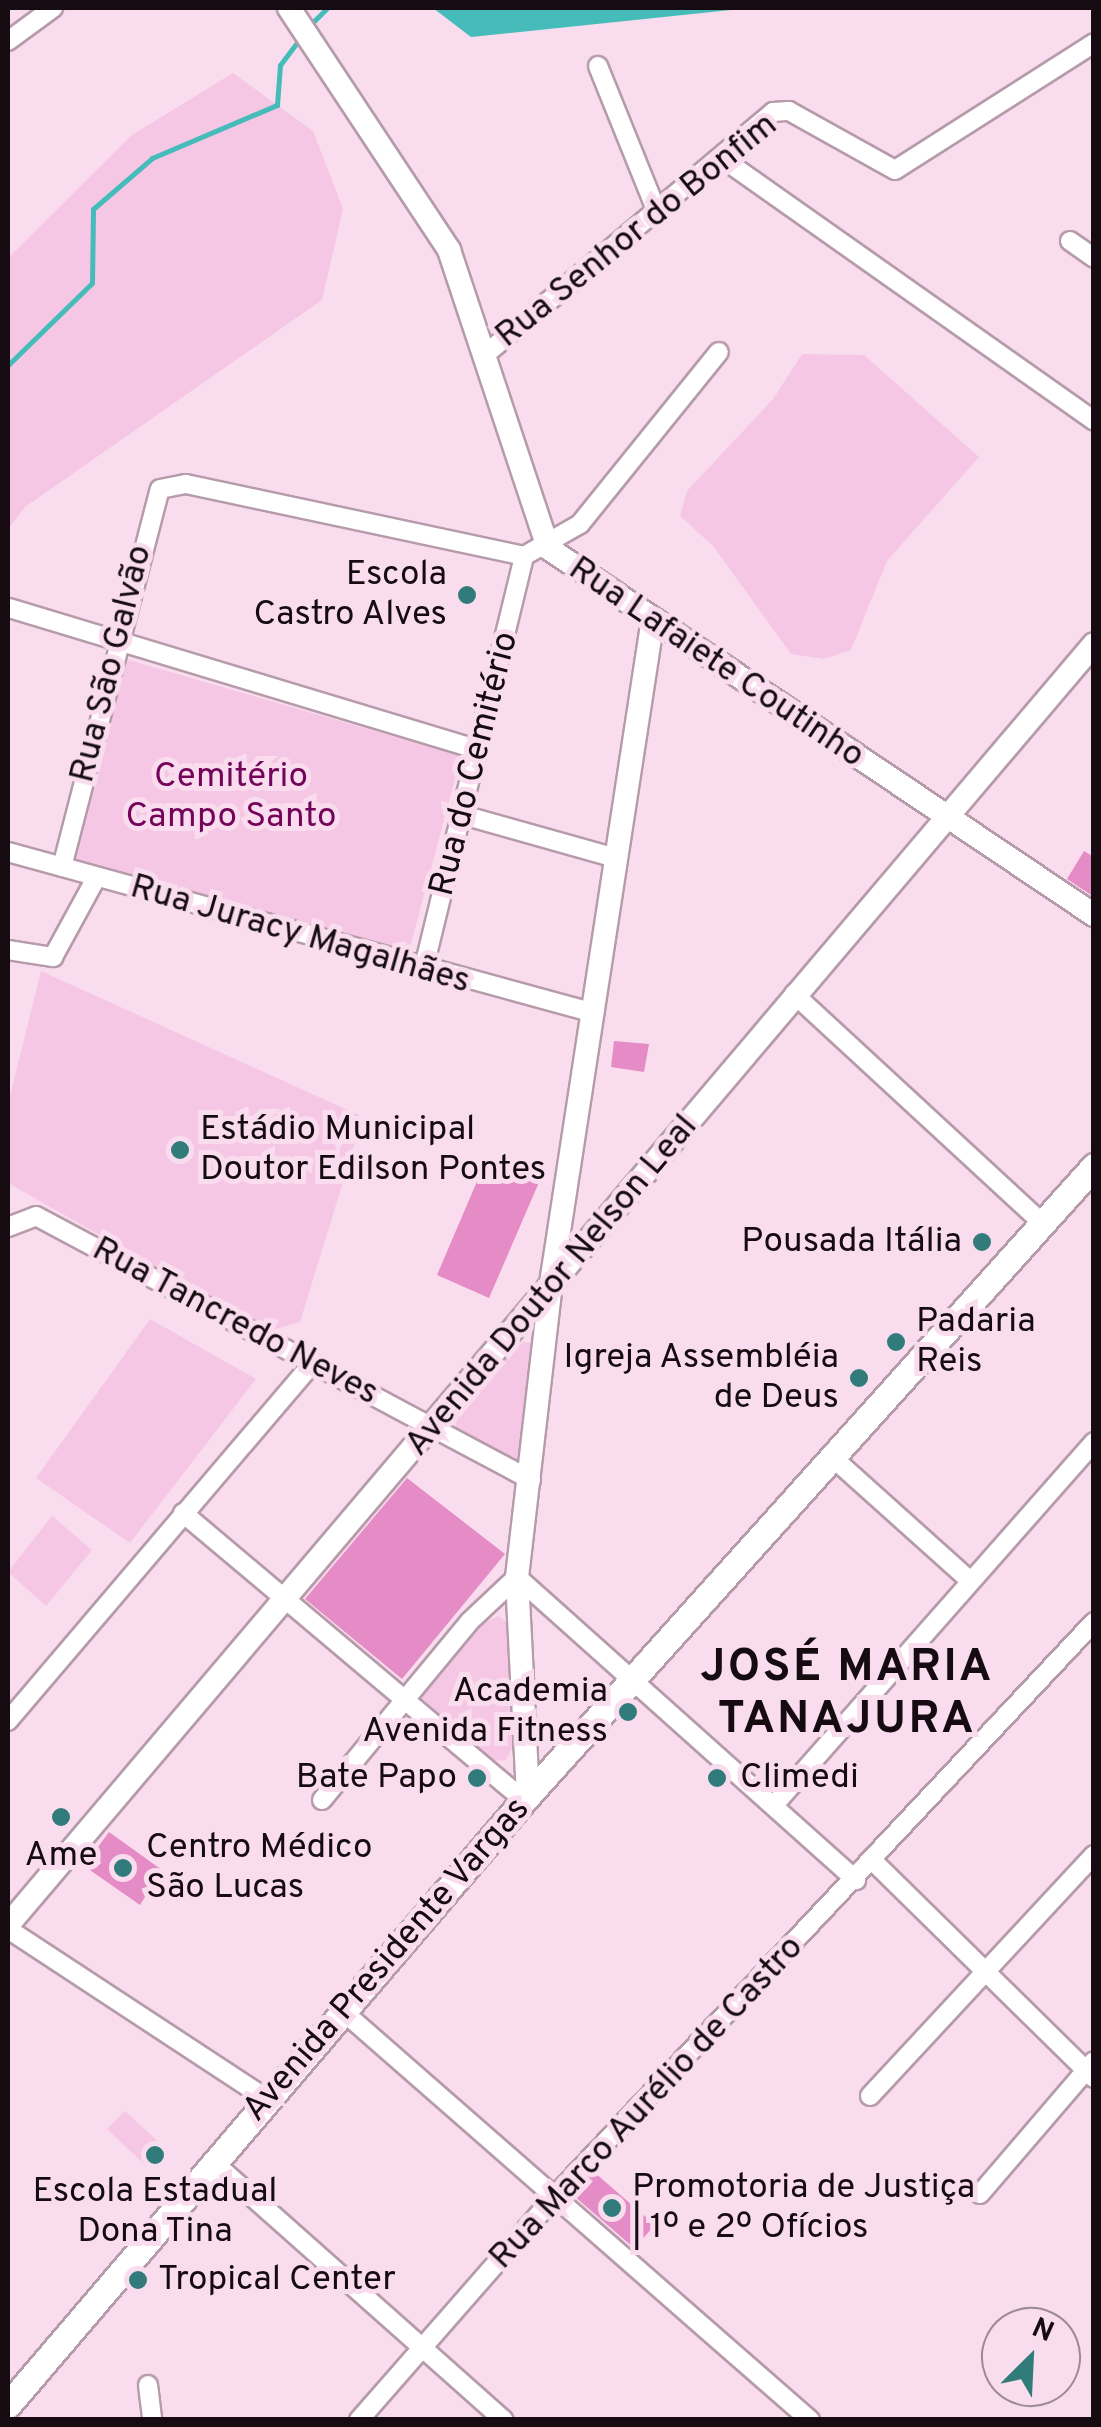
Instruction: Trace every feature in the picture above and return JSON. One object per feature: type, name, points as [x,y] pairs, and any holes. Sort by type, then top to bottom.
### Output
[{"type":"main road","name":"Avenida Presidente Vargas","points":[[8,2405],[212,2161],[346,2014],[526,1798],[831,1456],[1088,1180]]},
{"type":"street","points":[[8,41],[53,8]]},
{"type":"street","points":[[289,8],[430,215],[487,354],[548,548],[580,524],[719,352]]},
{"type":"street","name":"Rua Senhor do Bonfim","points":[[487,354],[781,109],[895,170],[1093,44]]},
{"type":"street","points":[[598,66],[657,212]]},
{"type":"street","points":[[723,159],[1094,420]]},
{"type":"street","points":[[1070,241],[1094,258]]},
{"type":"street","name":"Rua São Galvão","points":[[62,867],[154,498],[167,484],[186,484]]},
{"type":"street","name":"Rua Lafaiete Coutinho","points":[[186,484],[524,556],[548,548],[652,625],[1094,915]]},
{"type":"street","name":"Rua do Cemitério","points":[[422,971],[480,750],[524,556]]},
{"type":"street","points":[[9,608],[116,644],[480,750]]},
{"type":"street","points":[[526,1798],[516,1578],[531,1480],[550,1290],[652,625]]},
{"type":"street","name":"Avenida Doutor Nelson Leal","points":[[8,1927],[290,1600],[794,994],[1094,644]]},
{"type":"street","points":[[463,815],[616,858]]},
{"type":"street","name":"Rua Juracy Magalhães","points":[[8,852],[422,971],[594,1013]]},
{"type":"street","points":[[8,950],[52,957],[96,878]]},
{"type":"street","points":[[794,994],[1043,1224]]},
{"type":"street","name":"Rua Tancredo Neves","points":[[8,1228],[36,1216],[531,1480]]},
{"type":"street","points":[[8,1721],[313,1363]]},
{"type":"street","points":[[774,1805],[968,1579],[1094,1442]]},
{"type":"street","points":[[831,1456],[968,1579]]},
{"type":"street","points":[[183,1513],[526,1798]]},
{"type":"street","points":[[516,1578],[851,1876]]},
{"type":"street","points":[[322,1800],[407,1697],[516,1578]]},
{"type":"street","name":"Rua Marco Aurélio de Castro","points":[[424,2348],[554,2196],[851,1876],[874,1862],[1094,1622]]},
{"type":"street","points":[[870,2096],[1094,1855]]},
{"type":"street","points":[[874,1862],[983,1972],[1091,2069],[980,2194]]},
{"type":"street","points":[[8,1927],[267,2099]]},
{"type":"street","points":[[346,2014],[810,2420]]},
{"type":"street","points":[[212,2161],[504,2420]]},
{"type":"street","points":[[359,2420],[424,2348]]},
{"type":"street","points":[[148,2384],[152,2420]]},
{"type":"green space","points":[[233,73],[313,131],[343,209],[322,300],[25,507],[8,529],[8,258],[132,135]]},
{"type":"green space","points":[[802,354],[864,355],[979,457],[887,561],[851,650],[824,659],[791,654],[713,546],[680,516],[687,491],[773,399]]},
{"type":"green space","name":"Cemitério Campo Santo","points":[[122,658],[461,756],[408,955],[69,859]]},
{"type":"green space","name":"Estádio Municipal Doutor Edilson Pontes","points":[[41,971],[363,1117],[300,1322],[269,1331],[8,1183],[8,1104]]},
{"type":"green space","points":[[150,1319],[256,1379],[130,1543],[36,1478]]},
{"type":"green space","points":[[523,1342],[535,1343],[518,1463],[457,1435],[455,1420],[476,1386]]},
{"type":"green space","points":[[52,1516],[92,1550],[46,1606],[8,1572]]},
{"type":"green space","points":[[498,1616],[509,1623],[513,1746],[505,1761],[493,1760],[420,1697],[473,1629]]},
{"type":"green space","points":[[125,2111],[164,2147],[146,2166],[107,2129]]},
{"type":"water","points":[[433,8],[750,8],[471,37]]},
{"type":"building","points":[[1084,851],[1094,857],[1094,897],[1067,879]]},
{"type":"building","points":[[614,1041],[649,1044],[644,1072],[611,1067]]},
{"type":"building","points":[[487,1158],[540,1180],[489,1298],[437,1275]]},
{"type":"building","points":[[407,1478],[505,1554],[402,1679],[305,1599]]},
{"type":"building","name":"Centro Médico São Lucas","points":[[109,1832],[162,1870],[140,1905],[84,1866]]},
{"type":"building","name":"Promotoria de Justiça | 1º e 2º Ofícios","points":[[594,2172],[655,2225],[634,2248],[573,2195]]},
{"type":"waterway","points":[[308,27],[327,8]]},
{"type":"waterway","points":[[8,365],[92,283],[93,209],[152,158],[277,105],[280,65],[299,40]]},
{"type":"place","name":"Escola Castro Alves","points":[[467,595]]},
{"type":"place","name":"Estádio Municipal Doutor Edilson Pontes","points":[[180,1150]]},
{"type":"place","name":"Pousada Itália","points":[[982,1242]]},
{"type":"place","name":"Padaria Reis","points":[[896,1342]]},
{"type":"place","name":"Igreja Assembléia de Deus","points":[[859,1378]]},
{"type":"place","name":"Academia Avenida Fitness","points":[[628,1712]]},
{"type":"place","name":"Bate Papo","points":[[477,1778]]},
{"type":"place","name":"Climedi","points":[[717,1778]]},
{"type":"place","name":"Ame","points":[[61,1817]]},
{"type":"place","name":"Centro Médico São Lucas","points":[[123,1868]]},
{"type":"place","name":"Escola Estadual Dona Tina","points":[[155,2155]]},
{"type":"place","name":"Promotoria de Justiça | 1º e 2º Ofícios","points":[[612,2208]]},
{"type":"place","name":"Tropical Center","points":[[138,2280]]},
{"type":"district","name":"JOSÉ MARIA TANAJURA","points":[[847,1695]]}]
